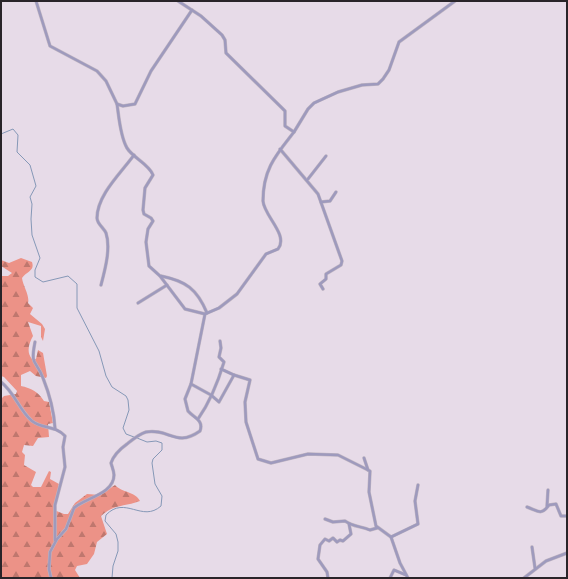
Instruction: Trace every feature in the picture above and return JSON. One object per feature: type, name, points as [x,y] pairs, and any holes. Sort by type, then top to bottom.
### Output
[{"type":"street","points":[[36,1],[50,46],[97,71],[106,81],[117,104],[126,147],[150,170],[153,175],[145,188],[143,210],[144,214],[152,218],[153,221],[148,229],[147,258],[150,267],[160,276],[186,309],[206,313],[218,308],[237,294],[266,254],[280,247],[278,233],[264,207],[263,201],[271,162],[294,132],[308,109],[314,103],[336,92],[362,85],[378,84],[389,70],[399,42],[455,1]]},
{"type":"street","points":[[178,1],[210,23],[223,36],[226,53],[282,108],[285,112],[285,126],[294,132]]},
{"type":"street","points":[[117,104],[122,106],[135,104],[150,71],[192,10]]},
{"type":"street","points":[[280,149],[308,179],[316,190],[342,261],[341,265],[326,274],[326,279],[320,284],[323,289]]},
{"type":"street","points":[[101,285],[105,269],[107,242],[106,233],[98,222],[97,217],[103,196],[134,156]]},
{"type":"street","points":[[308,179],[326,156]]},
{"type":"street","points":[[321,202],[330,201],[336,192]]},
{"type":"street","points":[[51,578],[49,569],[50,552],[66,529],[74,508],[101,493],[112,484],[114,474],[112,459],[120,450],[138,436],[146,432],[158,432],[178,438],[186,438],[200,431],[201,426],[198,419],[189,413],[185,399],[191,384],[206,313],[197,294],[177,280],[160,276]]},
{"type":"street","points":[[138,303],[167,285]]},
{"type":"street","points":[[198,419],[205,409],[217,384],[224,361],[219,357],[221,348],[220,341]]},
{"type":"street","points":[[35,342],[33,361],[45,382],[54,415],[55,428]]},
{"type":"street","points":[[221,369],[251,381],[245,402],[246,422],[251,442],[258,459],[271,463],[311,454],[338,455],[372,473],[369,483],[369,492],[377,528],[391,537],[396,555],[407,577]]},
{"type":"street","points":[[191,384],[211,395],[220,402],[234,375]]},
{"type":"street","points":[[1,382],[15,396],[25,414],[32,422],[55,428],[66,436],[63,447],[65,467],[55,505],[55,543]]},
{"type":"street","points":[[364,458],[368,470]]},
{"type":"street","points":[[391,537],[418,524],[415,501],[418,485]]},
{"type":"street","points":[[548,490],[548,506]]},
{"type":"street","points":[[527,507],[542,512],[551,504],[557,505],[561,516],[567,516]]},
{"type":"street","points":[[325,519],[334,522],[346,521],[357,527],[362,526],[370,530],[377,528]]},
{"type":"street","points":[[328,578],[327,572],[318,559],[320,545],[325,539],[329,542],[334,538],[337,542],[340,540],[343,541],[351,534],[349,524]]},
{"type":"street","points":[[532,547],[535,568]]},
{"type":"street","points":[[524,578],[535,568],[551,558],[567,553]]},
{"type":"street","points":[[390,578],[394,570],[407,577]]},
{"type":"green space","points":[[21,258],[32,262],[33,265],[22,278],[28,297],[28,303],[33,308],[30,314],[42,324],[45,329],[43,341],[41,337],[41,326],[28,322],[33,336],[29,345],[29,353],[32,359],[36,359],[38,350],[43,353],[47,376],[46,378],[36,376],[30,371],[21,375],[21,386],[29,388],[39,395],[44,401],[49,402],[53,423],[48,424],[49,437],[38,438],[33,446],[24,445],[22,452],[25,455],[24,465],[36,472],[31,485],[33,487],[41,487],[49,471],[51,472],[50,479],[59,484],[54,510],[64,514],[68,514],[75,503],[87,494],[100,495],[115,485],[118,488],[135,495],[140,501],[110,509],[101,516],[107,534],[97,542],[94,554],[87,564],[77,566],[75,570],[80,578],[1,578],[1,399],[4,396],[16,394],[17,391],[4,377],[1,376],[1,276],[8,276],[12,273],[1,266],[1,260],[9,263]]},
{"type":"waterway","points":[[1,134],[13,129],[18,135],[17,152],[30,165],[36,186],[30,197],[32,204],[32,235],[40,258],[35,270],[35,277],[43,282],[68,276],[77,284],[77,308],[99,351],[106,376],[112,387],[126,396],[128,400],[129,410],[123,428],[126,434],[134,437]]},
{"type":"waterway","points":[[112,578],[113,566],[118,551],[118,542],[116,534],[105,521],[106,515],[113,510],[120,508],[147,512],[161,506],[162,496],[155,484],[152,463],[153,459],[162,450],[162,443],[156,441],[147,442],[137,438]]}]
